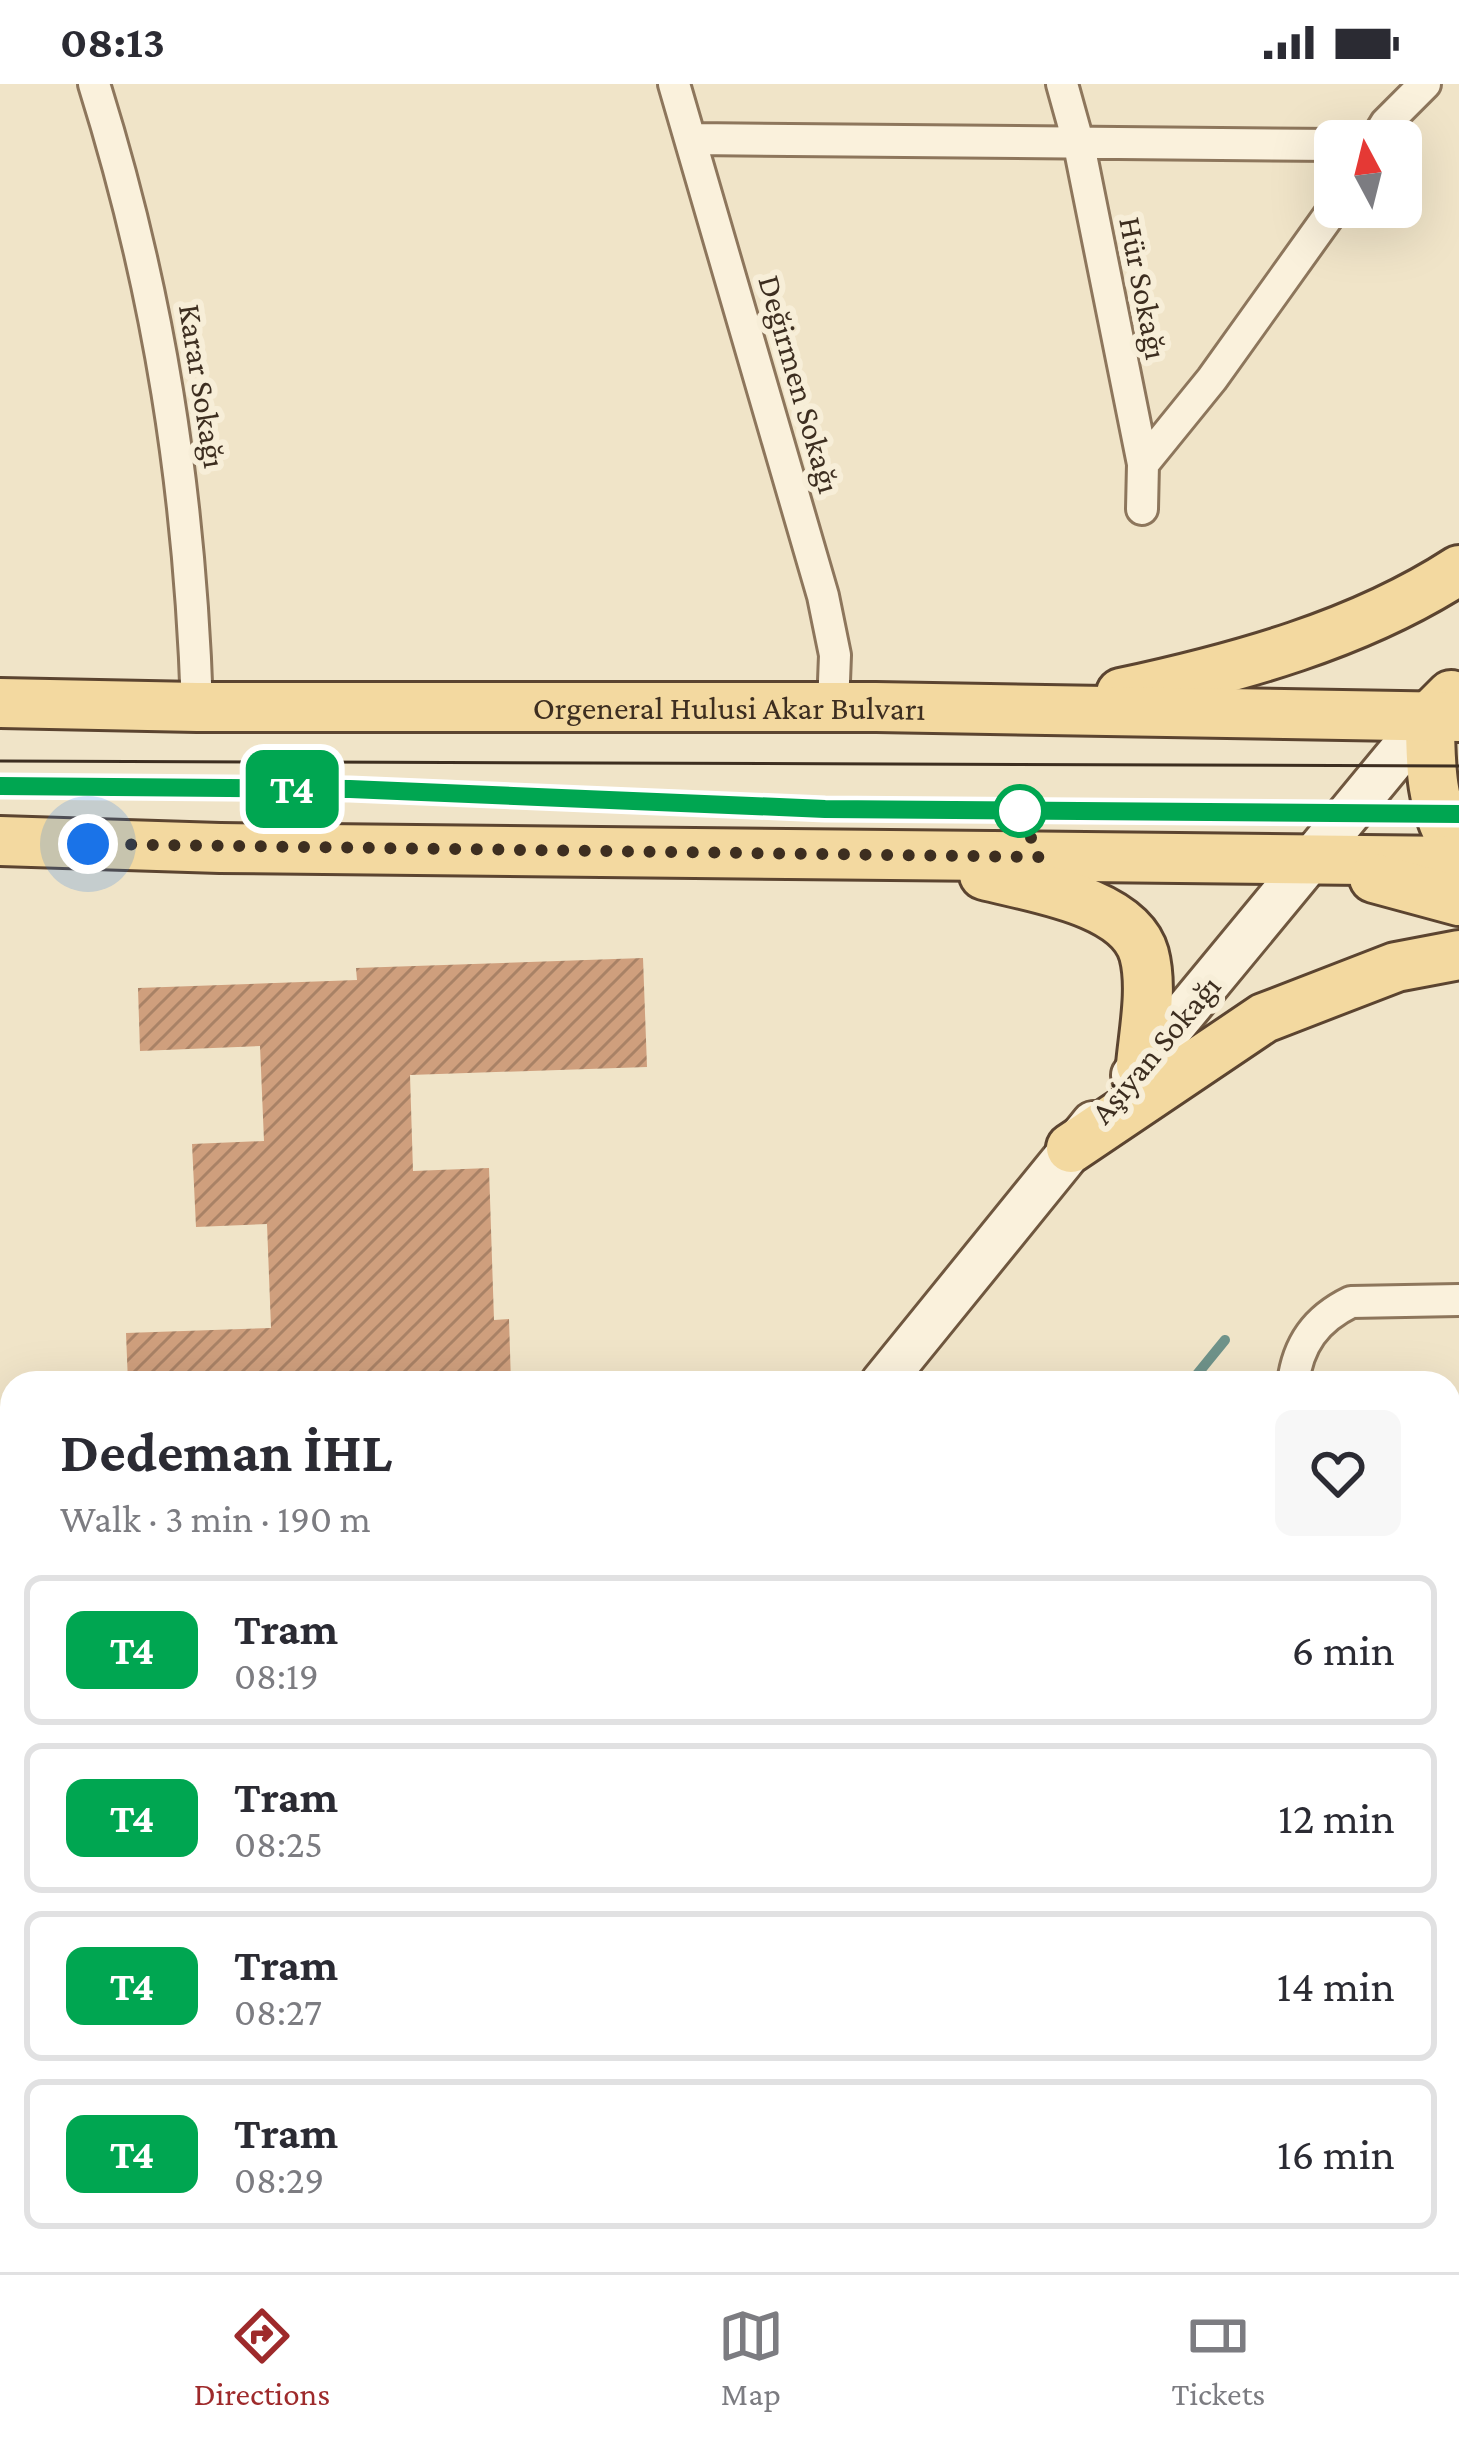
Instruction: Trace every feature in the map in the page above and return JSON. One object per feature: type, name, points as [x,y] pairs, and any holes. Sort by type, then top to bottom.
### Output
[{"type":"main road","points":[[1051,709],[1172,682],[1306,644],[1432,588],[1459,570]]},
{"type":"main road","name":"Orgeneral Hulusi Akar Bulvarı","points":[[0,703],[1449,707]]},
{"type":"main road","points":[[1449,707],[1430,777],[1451,841],[1459,851]]},
{"type":"main road","points":[[0,841],[1459,861]]},
{"type":"main road","points":[[903,855],[1083,899],[1118,919],[1144,950],[1141,1065]]},
{"type":"main road","points":[[1311,861],[1459,901]]},
{"type":"main road","points":[[1071,1148],[1264,1018],[1396,967],[1459,955]]},
{"type":"street","name":"Karar Sokağı","points":[[94,84],[138,236],[173,413],[193,595],[196,707]]},
{"type":"street","name":"Değirmen Sokağı","points":[[674,84],[823,596],[836,655],[833,707]]},
{"type":"street","name":"Hür Sokağı","points":[[1062,84],[1079,146],[1143,464],[1142,509]]},
{"type":"street","points":[[1389,120],[1425,84]]},
{"type":"street","points":[[693,140],[1314,145]]},
{"type":"street","points":[[1143,464],[1212,380],[1320,228]]},
{"type":"street","name":"Aşiyan Sokağı","points":[[892,1371],[1311,861],[1449,707],[1459,677]]},
{"type":"street","points":[[1295,1371],[1311,1331],[1351,1302],[1459,1300]]},
{"type":"building","points":[[643,958],[647,1067],[410,1075],[413,1171],[489,1168],[494,1320],[509,1319],[511,1371],[128,1371],[126,1333],[271,1328],[267,1224],[196,1227],[192,1144],[264,1141],[260,1046],[140,1051],[138,988],[357,980],[356,968]]},
{"type":"waterway","points":[[1200,1371],[1225,1340]]},
{"type":"tram line","points":[[0,761],[1459,766]]},
{"type":"tram line","points":[[0,786],[350,789],[825,809],[1459,814]]},
{"type":"tram line","name":"T4","points":[[0,786],[350,789],[825,809],[1459,814]]},
{"type":"route","points":[[88,844],[1039,857],[1020,811]]}]
